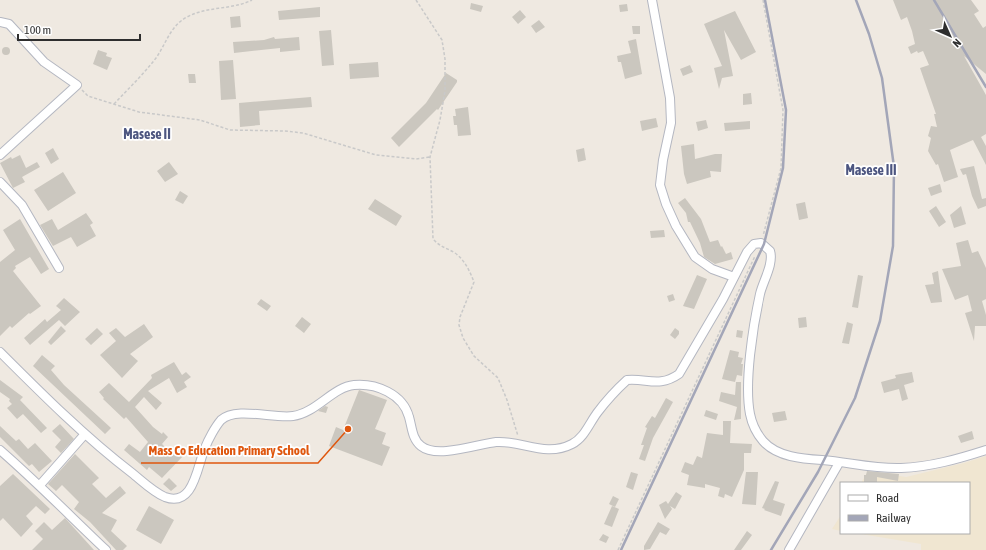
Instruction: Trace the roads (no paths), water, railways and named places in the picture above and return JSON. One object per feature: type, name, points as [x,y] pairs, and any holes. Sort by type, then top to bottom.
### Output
[{"type":"street","points":[[652,0],[670,98],[671,123],[660,185],[666,204],[676,226],[695,257],[712,268],[734,277]]},
{"type":"street","points":[[0,22],[8,24],[44,62],[77,85],[0,155]]},
{"type":"street","points":[[0,182],[22,205],[59,268]]},
{"type":"street","points":[[0,352],[116,461],[165,497],[177,499],[186,495],[193,483],[204,448],[222,420],[231,414],[293,416],[308,411],[339,390],[352,385],[382,389],[396,397],[404,405],[409,416],[413,435],[419,445],[427,450],[459,451],[498,442],[557,450],[573,444],[583,435],[600,409],[627,380],[657,382],[670,380],[679,374],[752,247],[756,243],[761,243],[770,251],[771,259],[760,294],[750,367],[750,414],[755,429],[764,442],[778,451],[792,456],[839,463],[899,468],[931,466],[986,450]]},
{"type":"street","points":[[40,485],[86,434]]},
{"type":"street","points":[[0,450],[40,485],[106,550]]},
{"type":"street","points":[[789,550],[839,463]]},
{"type":"railway","points":[[621,550],[764,244],[783,168],[786,110],[765,0]]},
{"type":"railway","points":[[771,550],[818,472],[855,398],[880,321],[893,246],[894,167],[882,78],[869,34],[856,0]]},
{"type":"railway","points":[[934,0],[986,87]]},
{"type":"place","name":"Mass Co Education Primary School","points":[[348,429]]},
{"type":"district","name":"Masese II","points":[[147,134]]},
{"type":"district","name":"Masese III","points":[[871,170]]}]
